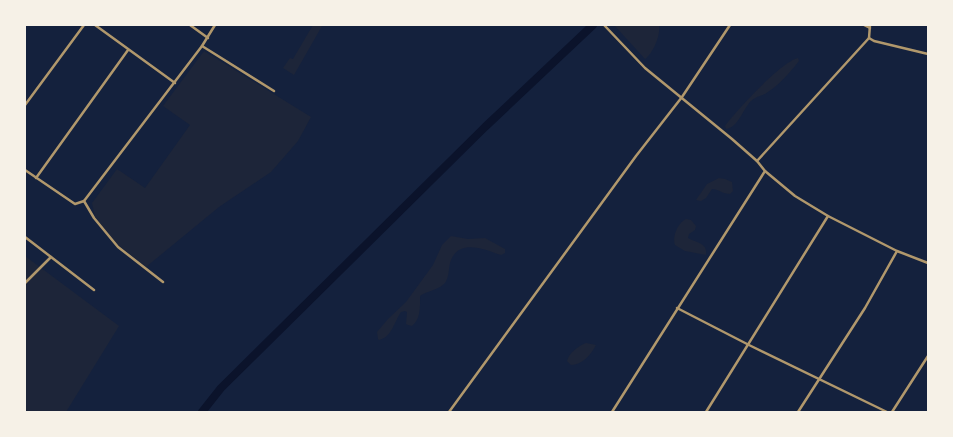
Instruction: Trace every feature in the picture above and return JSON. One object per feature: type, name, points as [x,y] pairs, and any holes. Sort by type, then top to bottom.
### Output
[{"type":"street","points":[[25,105],[84,25]]},
{"type":"street","points":[[95,25],[175,83]]},
{"type":"street","points":[[190,25],[208,38]]},
{"type":"street","points":[[25,170],[75,204],[84,202],[175,83],[208,38],[215,25]]},
{"type":"street","points":[[604,25],[644,68],[682,97],[795,196],[828,216],[897,251],[928,263]]},
{"type":"street","points":[[449,412],[636,156],[682,97],[730,25]]},
{"type":"street","points":[[757,161],[870,38],[870,27],[864,25]]},
{"type":"street","points":[[870,38],[874,41],[928,54]]},
{"type":"street","points":[[202,46],[274,90]]},
{"type":"street","points":[[36,178],[128,50]]},
{"type":"street","points":[[612,412],[765,171]]},
{"type":"street","points":[[84,202],[94,218],[118,247],[163,282]]},
{"type":"street","points":[[706,412],[828,216]]},
{"type":"street","points":[[25,237],[94,290]]},
{"type":"street","points":[[798,412],[865,308],[897,251]]},
{"type":"street","points":[[25,283],[51,257]]},
{"type":"street","points":[[677,308],[887,412]]},
{"type":"street","points":[[892,412],[928,356]]},
{"type":"shaded area","points":[[313,25],[322,26],[294,75],[283,68],[290,58],[293,59]]},
{"type":"shaded area","points":[[614,25],[659,25],[657,39],[648,57],[645,59]]},
{"type":"shaded area","points":[[204,51],[311,117],[298,141],[271,172],[219,207],[146,267],[117,244],[95,217],[92,203],[117,169],[145,188],[190,125],[163,106]]},
{"type":"shaded area","points":[[798,58],[799,61],[784,79],[748,104],[737,122],[726,129],[725,126],[760,87],[781,68]]},
{"type":"shaded area","points":[[719,178],[732,182],[733,191],[730,194],[712,189],[706,198],[701,201],[696,200],[707,184]]},
{"type":"shaded area","points":[[686,219],[691,220],[696,226],[688,238],[704,246],[706,255],[685,251],[675,245],[676,230],[680,223]]},
{"type":"shaded area","points":[[451,236],[468,239],[485,238],[505,249],[505,253],[501,255],[474,247],[460,249],[451,260],[445,283],[420,296],[419,312],[415,323],[412,326],[406,324],[407,312],[401,312],[387,336],[379,340],[377,332],[406,302],[433,265],[442,245]]},
{"type":"shaded area","points":[[25,256],[119,326],[66,412],[25,412]]},
{"type":"shaded area","points":[[586,343],[596,345],[586,359],[571,365],[567,361],[570,355]]},
{"type":"waterway","points":[[202,412],[221,388],[485,127],[593,25]]}]
